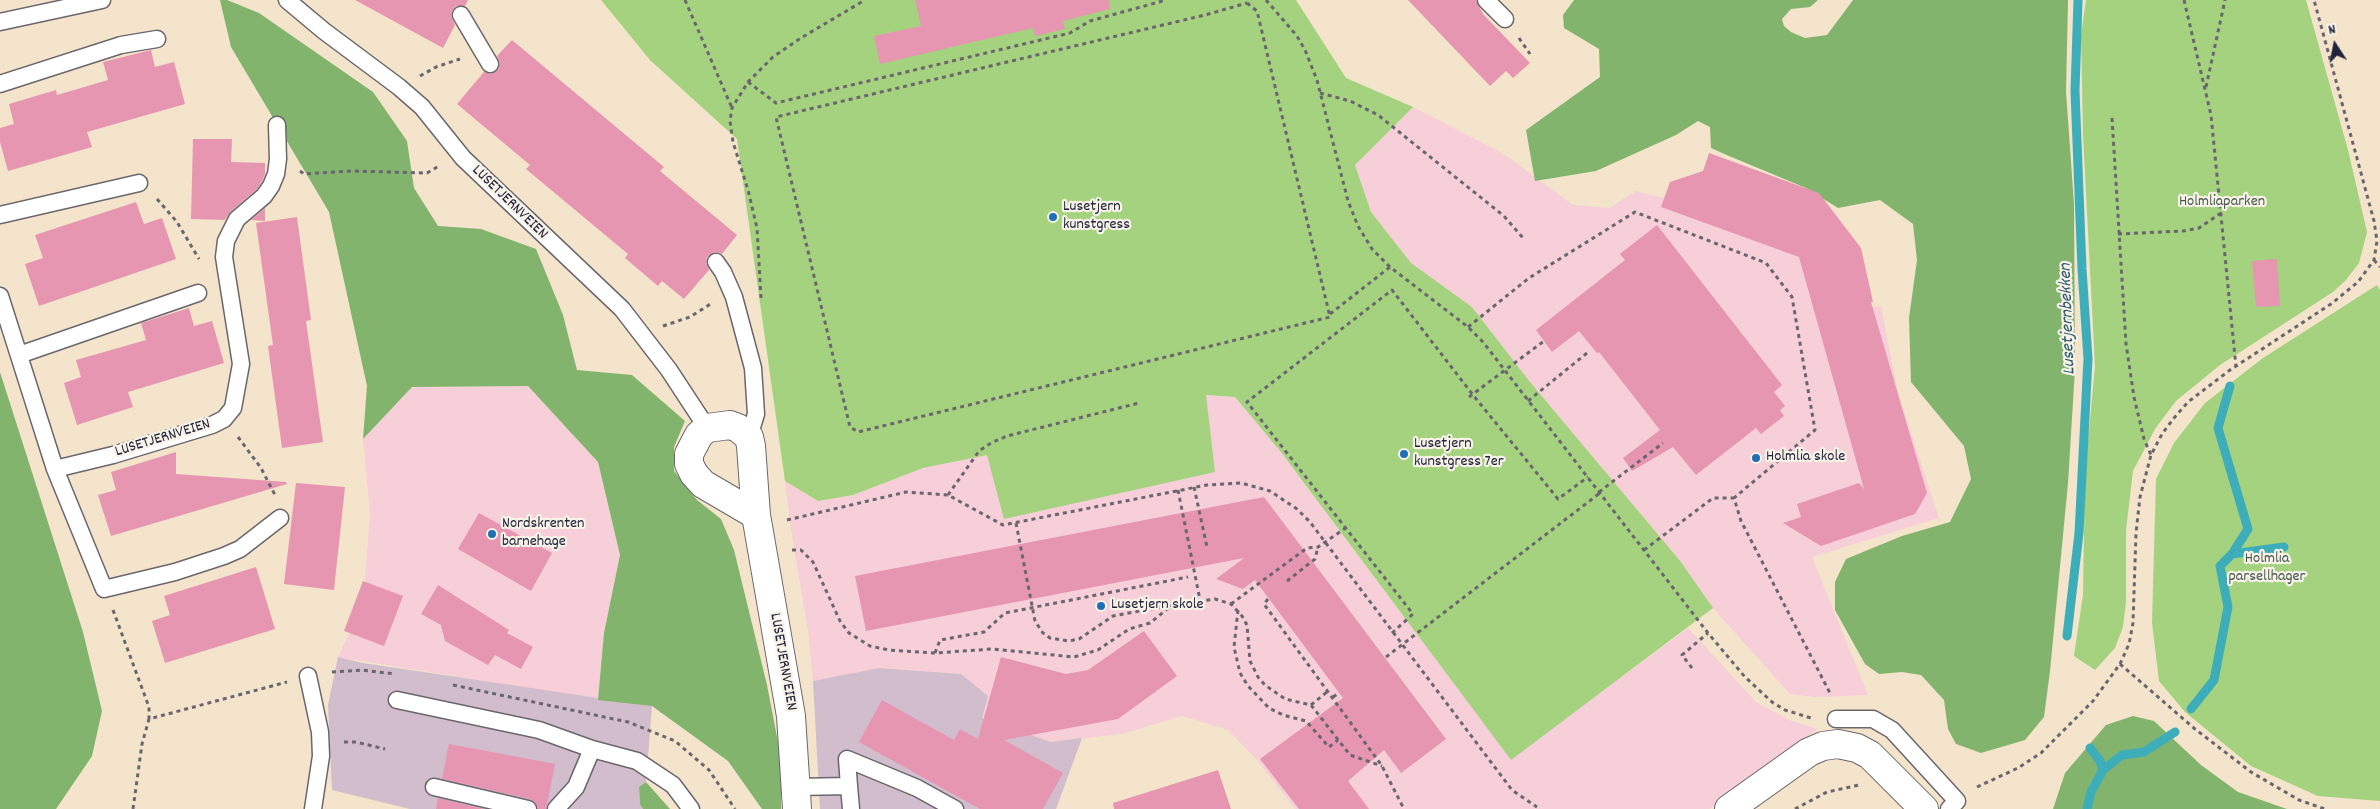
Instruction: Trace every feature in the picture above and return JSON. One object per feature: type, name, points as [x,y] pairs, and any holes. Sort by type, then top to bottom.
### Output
[{"type":"street","points":[[748,437],[743,431],[730,425],[707,428],[699,434],[689,454],[689,464],[694,474],[703,484],[767,518]]},
{"type":"street","name":"LUSETJERNVEIEN","points":[[748,437],[767,518],[762,554],[788,689],[796,798]]},
{"type":"street","points":[[1729,809],[1804,755],[1823,746],[1838,744],[1857,748],[1870,755],[1924,809]]},
{"type":"lane","points":[[0,22],[102,0]]},
{"type":"lane","name":"LUSETJERNVEIEN","points":[[287,0],[324,31],[422,106],[463,158],[622,309],[643,334],[707,428]]},
{"type":"lane","points":[[1486,0],[1505,19]]},
{"type":"lane","points":[[461,15],[490,64]]},
{"type":"lane","points":[[0,84],[106,49],[157,39]]},
{"type":"lane","name":"LUSETJERNVEIEN","points":[[55,469],[194,432],[224,419],[234,408],[241,364],[224,257],[226,241],[237,219],[264,196],[271,186],[276,174],[278,159],[277,125]]},
{"type":"lane","points":[[0,215],[139,183]]},
{"type":"lane","points":[[716,262],[731,291],[753,368],[756,414],[748,437]]},
{"type":"lane","points":[[19,355],[198,293]]},
{"type":"lane","points":[[0,296],[55,469],[104,588],[175,572],[224,556],[246,545],[280,518]]},
{"type":"lane","points":[[308,676],[321,745],[320,771],[313,809]]},
{"type":"lane","points":[[397,700],[539,730],[592,749],[637,760],[673,785],[692,809]]},
{"type":"lane","points":[[1836,719],[1863,718],[1882,723],[1902,740],[1953,805]]},
{"type":"lane","points":[[556,809],[576,787],[592,749]]},
{"type":"lane","points":[[851,809],[847,759],[917,788],[955,809]]},
{"type":"lane","points":[[796,798],[849,786]]},
{"type":"lane","points":[[434,788],[528,809]]},
{"type":"path","points":[[685,0],[732,108]]},
{"type":"path","points":[[761,303],[757,228],[748,190],[733,142],[730,121],[732,108],[748,82],[761,68],[785,48],[865,0]]},
{"type":"path","points":[[748,82],[776,103],[1070,33],[1090,21],[1166,0]]},
{"type":"path","points":[[1237,0],[1240,4]]},
{"type":"path","points":[[1266,0],[1297,36],[1305,50],[1320,93],[1336,161],[1351,209],[1358,226],[1372,249],[1390,266],[1468,327],[1588,477],[1708,633],[1745,677],[1772,702],[1801,715],[1836,719],[1829,690],[1741,521],[1734,498]]},
{"type":"path","points":[[2184,0],[2211,115],[2236,367]]},
{"type":"path","points":[[2205,88],[2225,0]]},
{"type":"path","points":[[1953,805],[1978,786],[2018,768],[2041,753],[2093,701],[2120,664],[2129,644],[2133,623],[2138,506],[2151,455],[2162,434],[2188,402],[2236,367],[2332,304],[2358,282],[2374,260],[2377,241],[2374,220],[2314,0]]},
{"type":"path","points":[[1330,314],[1257,11],[1247,3],[1206,15],[776,117],[850,428],[858,432],[1330,316],[1330,314],[1368,286],[1390,266]]},
{"type":"path","points":[[399,87],[436,67],[455,61]]},
{"type":"path","points":[[1320,93],[1350,102],[1378,115],[1504,216],[1523,238]]},
{"type":"path","points":[[2112,118],[2126,344],[2134,397],[2144,439],[2151,455]]},
{"type":"path","points":[[278,159],[304,174],[352,171],[427,173],[438,166]]},
{"type":"path","points":[[139,183],[140,187],[150,192],[177,222],[200,261]]},
{"type":"path","points":[[1468,327],[1529,278],[1635,212],[1766,263],[1792,297],[1814,430],[1734,498],[1713,498],[1644,550]]},
{"type":"path","points":[[2118,234],[2183,231],[2199,228],[2221,213]]},
{"type":"path","points":[[2374,260],[2380,267]]},
{"type":"path","points":[[1392,633],[1413,614],[1247,402],[1392,290],[1471,396],[1558,499],[1588,477]]},
{"type":"path","points":[[643,334],[690,316],[731,291]]},
{"type":"path","points":[[1471,396],[1544,341]]},
{"type":"path","points":[[1528,401],[1587,353]]},
{"type":"path","points":[[948,495],[979,451],[991,443],[1015,434],[1138,402]]},
{"type":"path","points":[[224,419],[261,468],[278,500],[280,518]]},
{"type":"path","points":[[1386,658],[1663,443]]},
{"type":"path","points":[[767,518],[906,492],[948,495],[1004,525],[1194,487],[1241,483],[1270,491],[1297,509],[1325,543],[1512,790],[1537,807]]},
{"type":"path","points":[[1194,487],[1207,546]]},
{"type":"path","points":[[1178,490],[1200,600]]},
{"type":"path","points":[[1016,523],[1032,608],[1038,626],[1050,638],[1069,641],[1079,639],[1113,616],[1200,600],[1214,599],[1231,604],[1238,610],[1247,625],[1250,661],[1258,677],[1274,692],[1285,699],[1311,705],[1350,755],[1382,766]]},
{"type":"path","points":[[1231,604],[1307,548],[1318,547],[1350,525]]},
{"type":"path","points":[[1287,581],[1315,559],[1318,547]]},
{"type":"path","points":[[762,554],[800,550],[818,570],[844,628],[857,639],[870,646],[889,650],[935,653],[992,649],[1021,650],[1060,657],[1086,654],[1129,629],[1150,623],[1172,605]]},
{"type":"path","points":[[935,653],[940,640],[984,632],[1005,613],[1188,577]]},
{"type":"path","points":[[104,588],[148,707],[149,719]]},
{"type":"path","points":[[1268,599],[1264,604],[1382,766],[1404,809]]},
{"type":"path","points":[[1238,610],[1234,647],[1238,667],[1248,686],[1270,708],[1283,715],[1306,721],[1329,747],[1338,740]]},
{"type":"path","points":[[1692,668],[1682,655],[1708,633]]},
{"type":"path","points":[[2120,664],[2195,729],[2251,772],[2299,800],[2325,809]]},
{"type":"path","points":[[1311,705],[1328,692]]},
{"type":"path","points":[[1333,697],[1338,693]]},
{"type":"path","points":[[321,745],[356,742],[385,749]]},
{"type":"shaded area","name":"Holmlia skole","points":[[1413,107],[1504,154],[1573,205],[1609,208],[1636,191],[1664,198],[1675,186],[1707,177],[1868,308],[1881,306],[1899,397],[1939,518],[1812,557],[1868,695],[1815,697],[1790,694],[1713,608],[1681,562],[1530,382],[1472,307],[1411,263],[1371,212],[1355,165]]},
{"type":"shaded area","name":"Nordskrenten barnehage","points":[[528,386],[598,462],[620,555],[604,633],[598,700],[338,657],[363,605],[370,513],[363,439],[412,387]]},
{"type":"shaded area","name":"Lusetjern skole","points":[[1206,395],[1235,397],[1281,452],[1511,759],[1688,628],[1756,702],[1789,720],[1818,729],[1709,809],[1295,809],[1258,761],[1228,730],[1182,716],[1122,734],[1051,742],[981,718],[961,674],[879,668],[813,681],[808,630],[793,543],[785,481],[818,501],[853,495],[923,468],[987,455]]},
{"type":"shaded area","points":[[338,657],[363,663],[652,706],[646,782],[639,787],[640,803],[643,809],[410,809],[332,790],[328,705]]},
{"type":"shaded area","points":[[879,668],[961,674],[988,696],[982,718],[1051,742],[1082,738],[1056,809],[820,809],[813,681]]},
{"type":"green space","points":[[220,0],[227,0],[259,13],[373,92],[407,141],[414,188],[438,226],[481,229],[536,249],[563,315],[577,370],[632,375],[685,421],[674,447],[674,471],[697,500],[721,519],[734,550],[767,685],[781,758],[781,809],[762,809],[728,761],[652,706],[598,700],[604,633],[620,555],[598,462],[528,386],[412,387],[363,439],[367,386],[329,212],[231,47]]},
{"type":"green space","points":[[601,0],[1296,0],[1346,78],[1413,107],[1355,165],[1371,212],[1411,263],[1472,307],[1530,382],[1681,562],[1713,608],[1511,760],[1281,452],[1235,397],[1206,395],[1215,472],[1004,519],[987,455],[923,468],[853,495],[818,501],[785,481],[737,139],[650,60]]},
{"type":"green space","points":[[1574,0],[1818,0],[1810,7],[1791,9],[1782,19],[1784,26],[1791,32],[1805,38],[1827,35],[1853,0],[2068,0],[2066,92],[2074,204],[2075,369],[2068,483],[2044,717],[2025,740],[1981,753],[1956,744],[1948,729],[1944,700],[1921,675],[1902,672],[1879,674],[1865,664],[1835,610],[1835,582],[1846,559],[1902,536],[1950,522],[1971,479],[1964,446],[1911,382],[1909,318],[1917,260],[1913,224],[1880,200],[1838,208],[1806,188],[1711,148],[1710,127],[1698,121],[1676,135],[1596,171],[1535,181],[1526,130],[1600,77],[1599,49],[1564,28],[1563,15]]},
{"type":"green space","name":"Holmliaparken","points":[[2086,0],[2306,0],[2348,150],[2367,232],[2359,263],[2346,280],[2333,292],[2220,365],[2176,401],[2155,429],[2133,471],[2126,530],[2126,602],[2123,627],[2115,648],[2095,670],[2074,656],[2083,595],[2085,474],[2095,366],[2083,135],[2081,35]]},
{"type":"green space","name":"Holmlia parsellhager","points":[[2377,285],[2380,290],[2380,801],[2318,796],[2251,766],[2185,712],[2159,681],[2152,623],[2156,479],[2174,443],[2205,403],[2263,358]]},
{"type":"green space","points":[[0,372],[83,632],[102,711],[92,756],[56,809],[0,809]]},
{"type":"green space","points":[[2133,716],[2154,721],[2201,765],[2238,792],[2287,809],[2053,809],[2065,773],[2106,725]]},
{"type":"green space","points":[[646,782],[670,809],[643,809],[640,804],[639,787]]},
{"type":"building","points":[[355,0],[468,0],[465,6],[456,6],[452,11],[451,16],[455,25],[443,48]]},
{"type":"building","points":[[915,0],[1109,0],[1110,9],[1063,21],[1065,29],[1035,36],[1033,28],[880,64],[874,36],[921,26]]},
{"type":"building","points":[[1408,0],[1476,0],[1483,14],[1530,63],[1513,78],[1506,71],[1490,86]]},
{"type":"building","points":[[512,40],[664,167],[660,171],[737,235],[722,254],[715,252],[707,257],[706,263],[709,270],[684,299],[662,281],[658,286],[625,258],[628,254],[526,169],[530,165],[457,104],[484,72],[491,74],[498,69],[500,63],[497,56]]},
{"type":"building","points":[[151,50],[155,67],[174,62],[185,104],[87,132],[92,147],[8,171],[0,142],[0,128],[14,124],[9,104],[56,90],[57,95],[108,80],[103,62]]},
{"type":"building","points":[[193,139],[232,139],[231,162],[265,163],[265,174],[257,189],[230,212],[225,220],[191,219]]},
{"type":"building","points":[[1709,153],[1819,193],[1861,248],[1873,302],[1871,302],[1927,493],[1915,514],[1821,546],[1783,523],[1801,517],[1797,504],[1859,483],[1864,489],[1799,257],[1661,207],[1670,182],[1703,171]]},
{"type":"building","points":[[136,202],[144,224],[162,218],[176,259],[39,306],[25,264],[43,258],[35,235]]},
{"type":"building","points":[[265,208],[265,221],[251,220]]},
{"type":"building","points":[[297,217],[311,320],[306,321],[323,442],[282,448],[268,346],[273,345],[256,223]]},
{"type":"building","points":[[1657,225],[1782,385],[1774,392],[1785,406],[1780,410],[1784,416],[1761,434],[1756,428],[1696,475],[1673,447],[1632,471],[1623,458],[1660,430],[1599,352],[1597,353],[1579,331],[1552,352],[1536,330],[1625,260],[1620,254]]},
{"type":"building","points":[[2277,259],[2280,306],[2256,307],[2252,261]]},
{"type":"building","points":[[189,308],[194,326],[212,321],[224,363],[128,392],[133,407],[77,425],[64,383],[81,377],[76,360],[146,340],[141,323]]},
{"type":"building","points":[[176,452],[176,474],[286,482],[287,484],[111,536],[98,495],[116,490],[111,472]]},
{"type":"building","points":[[296,483],[345,487],[334,590],[284,584]]},
{"type":"building","points":[[1264,497],[1446,739],[1401,773],[1384,750],[1348,781],[1369,809],[1299,809],[1260,759],[1343,698],[1255,580],[1243,589],[1216,579],[1244,558],[866,631],[855,576]]},
{"type":"building","points":[[479,513],[552,553],[531,591],[458,549]]},
{"type":"building","points":[[256,567],[275,629],[165,663],[152,621],[170,615],[164,596]]},
{"type":"building","points":[[363,581],[403,596],[384,646],[344,631]]},
{"type":"building","points":[[438,585],[509,630],[507,633],[533,647],[521,669],[495,655],[488,665],[445,641],[441,625],[421,614]]},
{"type":"building","points":[[1144,631],[1177,676],[1118,719],[1004,740],[1063,773],[1043,809],[980,809],[859,742],[882,700],[954,740],[960,729],[978,739],[1001,657],[1066,674],[1088,670]]},
{"type":"building","points":[[449,744],[555,764],[546,809],[538,809],[535,802],[530,799],[442,779]]},
{"type":"building","points":[[1218,770],[1231,809],[1114,809],[1113,803]]},
{"type":"building","points":[[438,798],[484,809],[436,809]]},
{"type":"waterway","name":"Lusetjernbekken","points":[[2067,636],[2079,533],[2088,359],[2082,269],[2075,91],[2078,0]]},
{"type":"waterway","points":[[2191,709],[2214,680],[2228,607],[2220,566],[2232,554],[2248,529],[2218,428],[2230,386]]},
{"type":"waterway","points":[[2232,554],[2284,547]]},
{"type":"waterway","points":[[2103,770],[2122,755],[2144,752],[2175,732]]},
{"type":"waterway","name":"Lusetjernbekken","points":[[2087,809],[2091,792],[2103,770],[2100,761],[2090,748]]},
{"type":"place","name":"Lusetjern kunstgress","points":[[1053,217]]},
{"type":"place","name":"Lusetjern kunstgress 7er","points":[[1404,454]]},
{"type":"place","name":"Holmlia skole","points":[[1756,458]]},
{"type":"place","name":"Nordskrenten barnehage","points":[[492,534]]},
{"type":"place","name":"Lusetjern skole","points":[[1101,606]]}]
